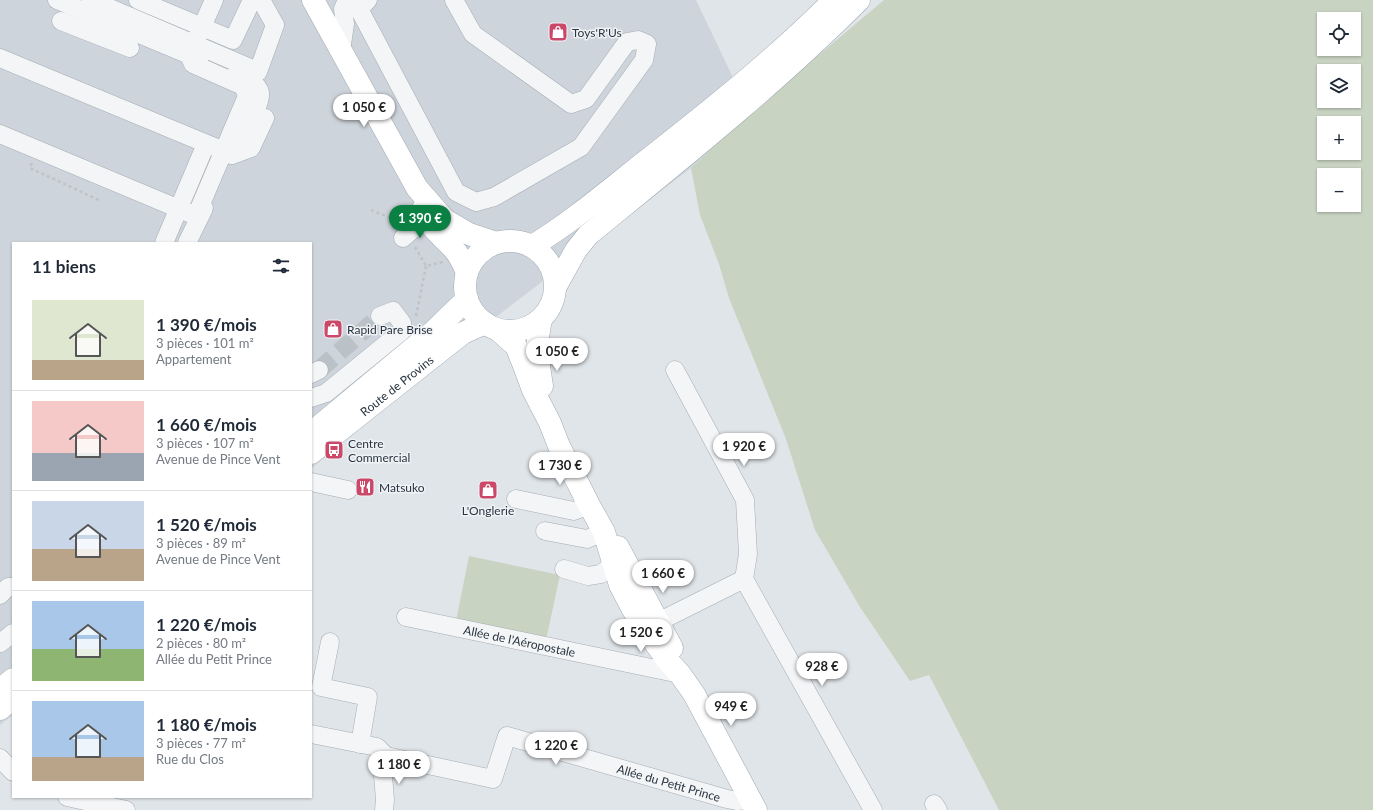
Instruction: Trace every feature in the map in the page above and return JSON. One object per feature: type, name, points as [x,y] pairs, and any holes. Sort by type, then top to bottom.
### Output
[{"type":"main road","points":[[313,0],[417,188],[445,220],[469,234],[496,243]]},
{"type":"main road","points":[[532,246],[576,216],[748,80],[804,30],[834,0]]},
{"type":"main road","points":[[556,286],[576,250],[588,235],[770,84],[823,36],[859,0]]},
{"type":"main road","points":[[417,188],[426,218],[438,234],[456,252],[467,272]]},
{"type":"main road","points":[[491,326],[513,331],[528,328],[541,320],[549,310],[554,298],[556,286],[554,273],[549,262],[532,246],[512,241],[496,243],[483,251],[473,260],[467,272],[465,286],[467,299],[474,312],[491,326],[516,346],[533,390],[550,423],[559,446],[589,506],[604,532],[620,549],[680,663],[680,674]]},
{"type":"main road","name":"Route de Provins","points":[[312,431],[320,418],[434,330],[467,299]]},
{"type":"main road","points":[[541,320],[537,341],[537,358],[550,423]]},
{"type":"main road","name":"Route de Provins","points":[[312,452],[454,340],[463,334],[491,326]]},
{"type":"main road","points":[[604,532],[620,585],[632,608],[644,629],[694,694],[753,805]]},
{"type":"main road","points":[[0,690],[12,680]]},
{"type":"main road","points":[[0,709],[12,699]]},
{"type":"street","points":[[0,58],[228,153],[251,148],[266,116],[269,94],[266,81],[258,72],[57,0]]},
{"type":"street","points":[[0,134],[196,216],[228,153],[256,111],[260,94],[257,86],[249,79],[192,49],[91,0]]},
{"type":"street","points":[[138,0],[233,40],[252,0]]},
{"type":"street","points":[[187,242],[228,153],[247,96],[242,86],[193,64],[192,49],[214,0]]},
{"type":"street","points":[[258,72],[275,24],[261,0]]},
{"type":"street","points":[[341,51],[345,24],[344,9],[347,0]]},
{"type":"street","points":[[368,0],[358,9],[456,192],[476,202],[494,197],[581,147],[644,60],[647,44],[638,40],[627,42],[586,99],[571,104],[473,34],[454,0]]},
{"type":"street","points":[[61,21],[130,48]]},
{"type":"street","points":[[164,242],[206,144]]},
{"type":"street","points":[[403,238],[426,218]]},
{"type":"street","points":[[312,398],[326,393],[402,331],[402,322],[393,311],[380,316]]},
{"type":"street","points":[[675,370],[745,500],[748,554],[744,579],[873,810]]},
{"type":"street","points":[[312,482],[348,490]]},
{"type":"street","points":[[516,499],[574,511],[589,506]]},
{"type":"street","points":[[545,531],[587,539],[604,532]]},
{"type":"street","points":[[564,569],[588,576],[601,574],[613,564]]},
{"type":"street","points":[[658,622],[744,579]]},
{"type":"street","points":[[0,595],[8,587],[12,587]]},
{"type":"street","name":"Allée de l'Aéropostale","points":[[406,617],[680,674]]},
{"type":"street","points":[[0,643],[12,634]]},
{"type":"street","points":[[330,642],[321,687],[368,697],[360,744]]},
{"type":"street","points":[[312,734],[377,748],[386,756],[383,775],[385,800],[384,810]]},
{"type":"street","name":"Allée du Petit Prince","points":[[386,756],[493,779],[507,736],[727,799],[753,805]]},
{"type":"street","points":[[0,758],[12,771]]},
{"type":"street","points":[[72,798],[126,810]]},
{"type":"path","points":[[38,149],[30,168],[101,201]]},
{"type":"path","points":[[414,323],[426,266]]},
{"type":"shaded area","points":[[0,0],[696,0],[750,113],[691,168],[462,343],[312,468],[312,242],[12,242],[12,716],[0,725]]},
{"type":"green space","points":[[884,0],[1373,0],[1373,810],[999,810],[929,675],[910,681],[860,607],[815,530],[786,439],[729,298],[719,264],[700,215],[691,168],[750,113]]},
{"type":"green space","points":[[469,556],[560,575],[546,640],[456,621]]},
{"type":"tunnel","points":[[319,370],[380,316]]},
{"type":"place","name":"Toys'R'Us","points":[[558,32]]},
{"type":"place","name":"Rapid Pare Brise","points":[[333,329]]},
{"type":"place","name":"Centre Commercial","points":[[334,450]]},
{"type":"place","name":"Matsuko","points":[[365,487]]},
{"type":"place","name":"L'Onglerie","points":[[488,490]]}]
